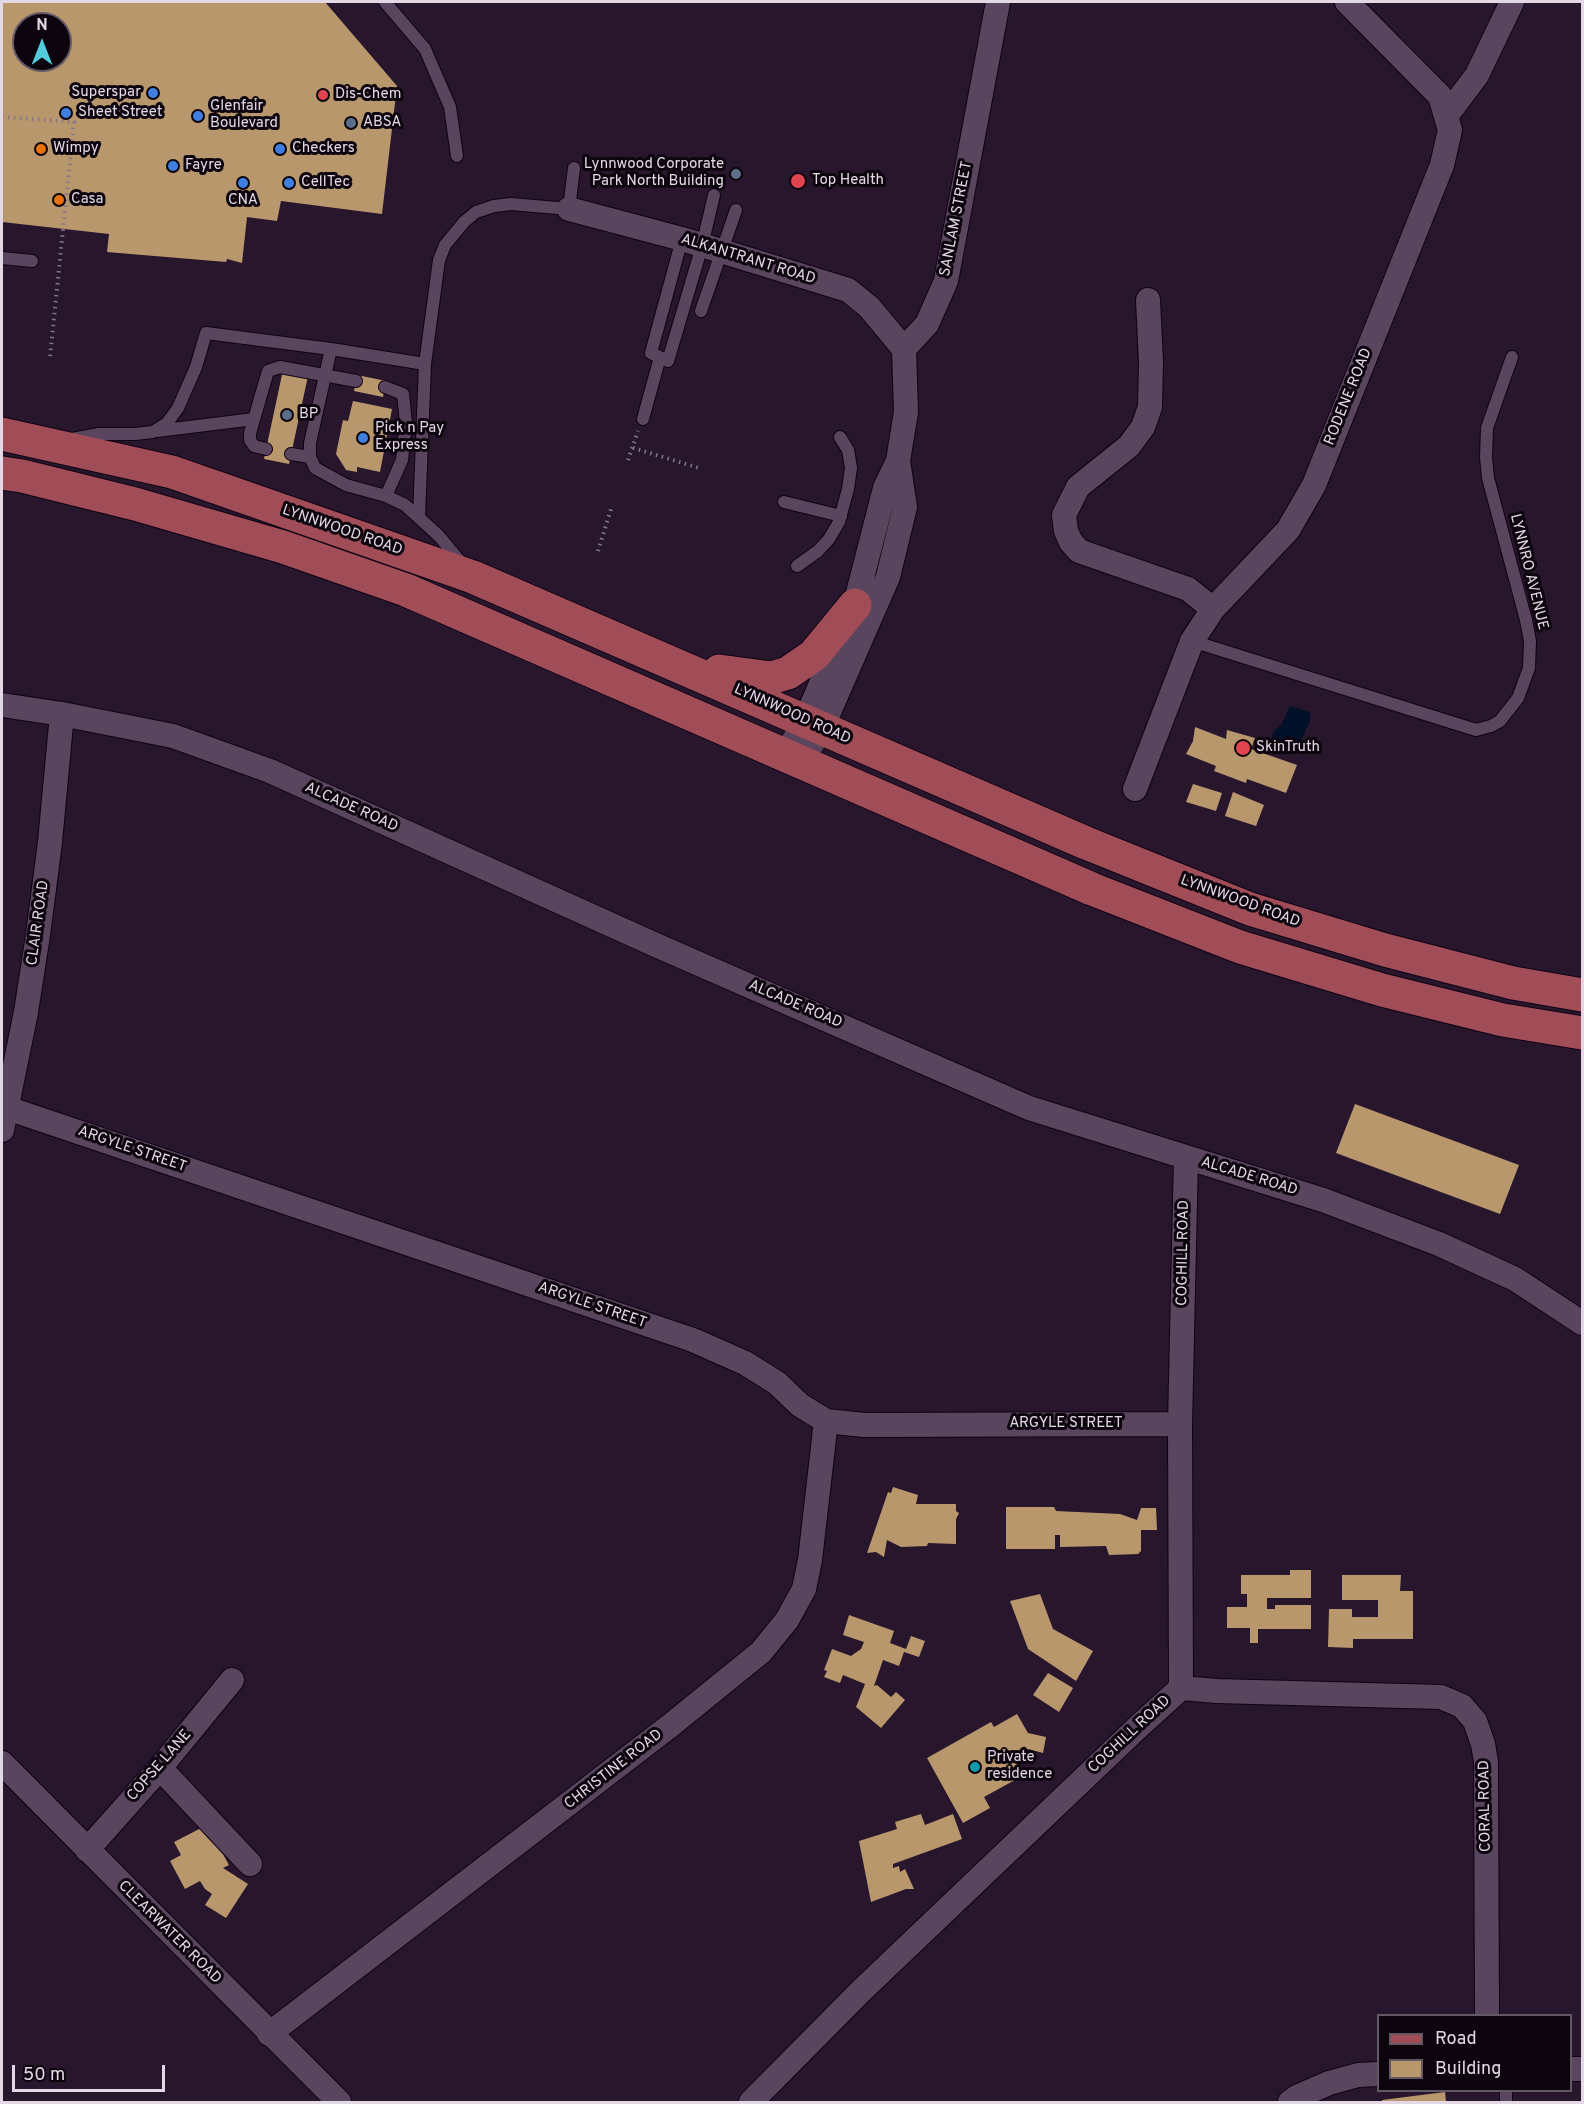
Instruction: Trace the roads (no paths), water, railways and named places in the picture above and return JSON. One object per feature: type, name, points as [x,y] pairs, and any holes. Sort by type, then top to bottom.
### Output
[{"type":"main road","name":"LYNNWOOD ROAD","points":[[2,434],[47,442],[172,472],[473,577],[1086,843],[1250,909],[1385,950],[1513,983],[1582,995]]},
{"type":"main road","points":[[2,473],[135,504],[283,547],[406,590],[1092,889],[1240,947],[1382,990],[1503,1020],[1582,1033]]},
{"type":"main road","points":[[673,662],[739,675],[771,678],[788,673],[814,655],[855,605]]},
{"type":"street","name":"SANLAM STREET","points":[[904,349],[927,324],[946,281],[998,2]]},
{"type":"street","name":"RODENE ROAD","points":[[1135,789],[1192,641],[1213,609],[1288,530],[1314,485],[1442,165],[1450,130],[1440,96],[1347,2]]},
{"type":"street","points":[[1447,116],[1477,75],[1512,2]]},
{"type":"street","name":"ALKANTRANT ROAD","points":[[569,209],[848,290],[869,307],[904,349]]},
{"type":"street","points":[[1148,300],[1151,362],[1150,406],[1143,427],[1129,446],[1078,487],[1064,515],[1066,531],[1071,542],[1079,551],[1188,588],[1213,609]]},
{"type":"street","points":[[814,724],[855,605],[885,488],[898,461],[906,412],[904,349]]},
{"type":"street","points":[[793,758],[814,724],[888,577],[905,507],[898,461]]},
{"type":"street","name":"ALCADE ROAD","points":[[2,705],[62,714],[173,736],[270,771],[658,946],[1029,1108],[1323,1200],[1439,1244],[1515,1279],[1582,1323]]},
{"type":"street","name":"CLAIR ROAD","points":[[4,1119],[26,1012],[38,935],[50,842],[62,714]]},
{"type":"street","name":"ARGYLE STREET","points":[[4,1119],[693,1340],[745,1363],[777,1383],[800,1405],[826,1421],[864,1425],[1180,1424]]},
{"type":"street","name":"COGHILL ROAD","points":[[751,2103],[861,1991],[1181,1688],[1180,1424],[1186,1157]]},
{"type":"street","name":"CHRISTINE ROAD","points":[[269,2034],[662,1732],[761,1653],[787,1620],[804,1589],[810,1560],[826,1421]]},
{"type":"street","name":"COPSE LANE","points":[[87,1850],[160,1768],[232,1680]]},
{"type":"street","name":"CORAL ROAD","points":[[1181,1688],[1441,1697],[1462,1706],[1475,1721],[1486,1762],[1487,2014]]},
{"type":"street","name":"CLEARWATER ROAD","points":[[2,1763],[339,2103]]},
{"type":"street","points":[[160,1768],[250,1864]]},
{"type":"street","points":[[1290,2103],[1297,2097],[1329,2083],[1358,2075],[1377,2074]]},
{"type":"lane","points":[[385,2],[425,49],[450,107],[457,156]]},
{"type":"lane","points":[[419,517],[425,364],[439,260],[445,244],[476,212],[494,206],[511,204],[569,209],[573,168]]},
{"type":"lane","points":[[660,357],[685,306],[714,195]]},
{"type":"lane","points":[[643,419],[660,357],[666,300],[702,246],[735,210]]},
{"type":"lane","points":[[701,311],[702,246]]},
{"type":"lane","points":[[2,258],[32,261]]},
{"type":"lane","points":[[666,300],[685,306]]},
{"type":"lane","points":[[153,432],[167,423],[178,408],[196,367],[206,333],[425,364]]},
{"type":"lane","points":[[331,349],[310,443],[310,457],[315,468],[346,486],[386,496],[405,505],[440,536],[473,577]]},
{"type":"lane","name":"LYNNRO AVENUE","points":[[1192,641],[1476,730],[1500,721],[1518,698],[1529,668],[1530,641],[1488,478],[1486,457],[1487,428],[1512,357]]},
{"type":"lane","points":[[266,449],[254,446],[250,440],[268,371],[280,367],[356,381]]},
{"type":"lane","points":[[385,387],[403,394],[406,423],[402,460],[386,496]]},
{"type":"lane","points":[[47,442],[99,434],[135,434],[254,419]]},
{"type":"lane","points":[[796,566],[818,551],[829,539],[841,516],[851,468],[848,450],[840,437]]},
{"type":"lane","points":[[291,454],[310,457]]},
{"type":"lane","points":[[784,502],[841,516]]},
{"type":"water","points":[[1290,706],[1310,712],[1310,721],[1297,749],[1281,753],[1270,742],[1274,731],[1281,725]]},
{"type":"place","name":"Superspar","points":[[153,93]]},
{"type":"place","name":"Dis-Chem","points":[[323,95]]},
{"type":"place","name":"Sheet Street","points":[[66,113]]},
{"type":"place","name":"Glenfair Boulevard","points":[[198,116]]},
{"type":"place","name":"ABSA","points":[[351,123]]},
{"type":"place","name":"Wimpy","points":[[41,149]]},
{"type":"place","name":"Checkers","points":[[280,149]]},
{"type":"place","name":"Fayre","points":[[173,166]]},
{"type":"place","name":"Lynnwood Corporate Park North Building","points":[[736,174]]},
{"type":"place","name":"Top Health","points":[[798,181]]},
{"type":"place","name":"CNA","points":[[243,183]]},
{"type":"place","name":"CellTec","points":[[289,183]]},
{"type":"place","name":"Casa","points":[[59,200]]},
{"type":"place","name":"BP","points":[[287,415]]},
{"type":"place","name":"Pick n Pay Express","points":[[363,438]]},
{"type":"place","name":"SkinTruth","points":[[1243,748]]},
{"type":"place","name":"Private residence","points":[[975,1767]]}]
